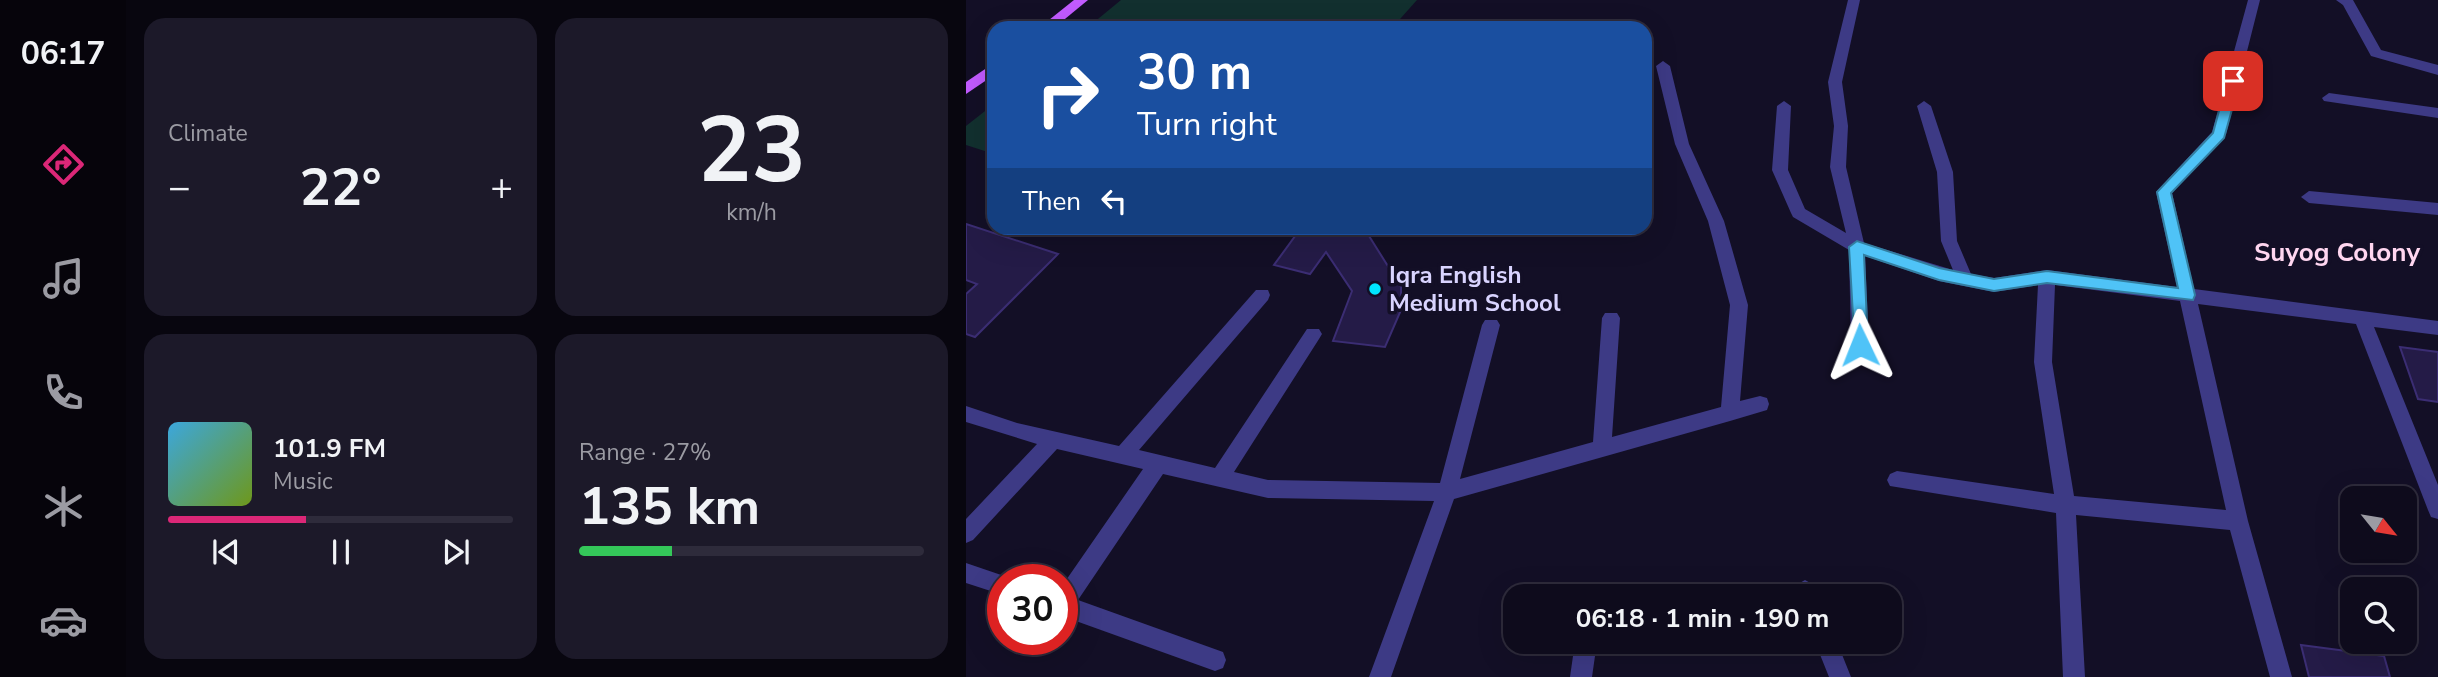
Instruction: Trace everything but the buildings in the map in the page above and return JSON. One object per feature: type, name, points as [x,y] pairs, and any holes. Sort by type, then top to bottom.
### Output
[{"type":"main road","points":[[1055,21],[1082,0]]},
{"type":"main road","points":[[966,89],[987,73]]},
{"type":"street","points":[[1854,0],[1835,82],[1841,126],[1838,167],[1857,247],[1860,345]]},
{"type":"street","points":[[2254,0],[2219,134],[2164,192],[2238,521],[2281,677]]},
{"type":"street","points":[[2342,0],[2348,2],[2376,53],[2438,70]]},
{"type":"street","points":[[1663,66],[1682,144],[1716,220],[1739,305],[1730,413]]},
{"type":"street","points":[[2329,98],[2438,113]]},
{"type":"street","points":[[1784,106],[1780,170],[1799,213],[1857,247],[1994,285],[2047,277],[2438,328]]},
{"type":"street","points":[[1924,106],[1945,172],[1949,241],[1965,279]]},
{"type":"street","points":[[2309,197],[2438,209]]},
{"type":"street","points":[[2047,277],[2043,362],[2066,505],[2074,677]]},
{"type":"street","points":[[1123,455],[1262,295]]},
{"type":"street","points":[[1602,449],[1611,318]]},
{"type":"street","points":[[2362,318],[2438,510]]},
{"type":"street","points":[[1380,677],[1447,492],[1491,325]]},
{"type":"street","points":[[1219,478],[1313,334]]},
{"type":"street","points":[[966,414],[1054,439],[1268,489],[1447,492],[1760,404]]},
{"type":"street","points":[[966,533],[1054,439]]},
{"type":"street","points":[[1158,464],[1062,605],[1215,660]]},
{"type":"street","points":[[1897,480],[2066,505],[2238,521]]},
{"type":"street","points":[[966,573],[987,580]]},
{"type":"street","points":[[1581,677],[1584,654]]},
{"type":"street","points":[[1831,654],[1840,677]]},
{"type":"green space","points":[[1121,0],[1417,0],[1398,21],[1096,21]]},
{"type":"green space","points":[[987,110],[987,152],[966,145],[966,126]]},
{"type":"place","name":"Iqra English Medium School","points":[[1375,289]]},
{"type":"district","name":"Suyog Colony","points":[[2337,252]]},
{"type":"route","points":[[1860,345],[1857,247],[1939,274],[1994,285],[2047,277],[2187,295],[2164,192],[2219,134],[2233,81]]}]
